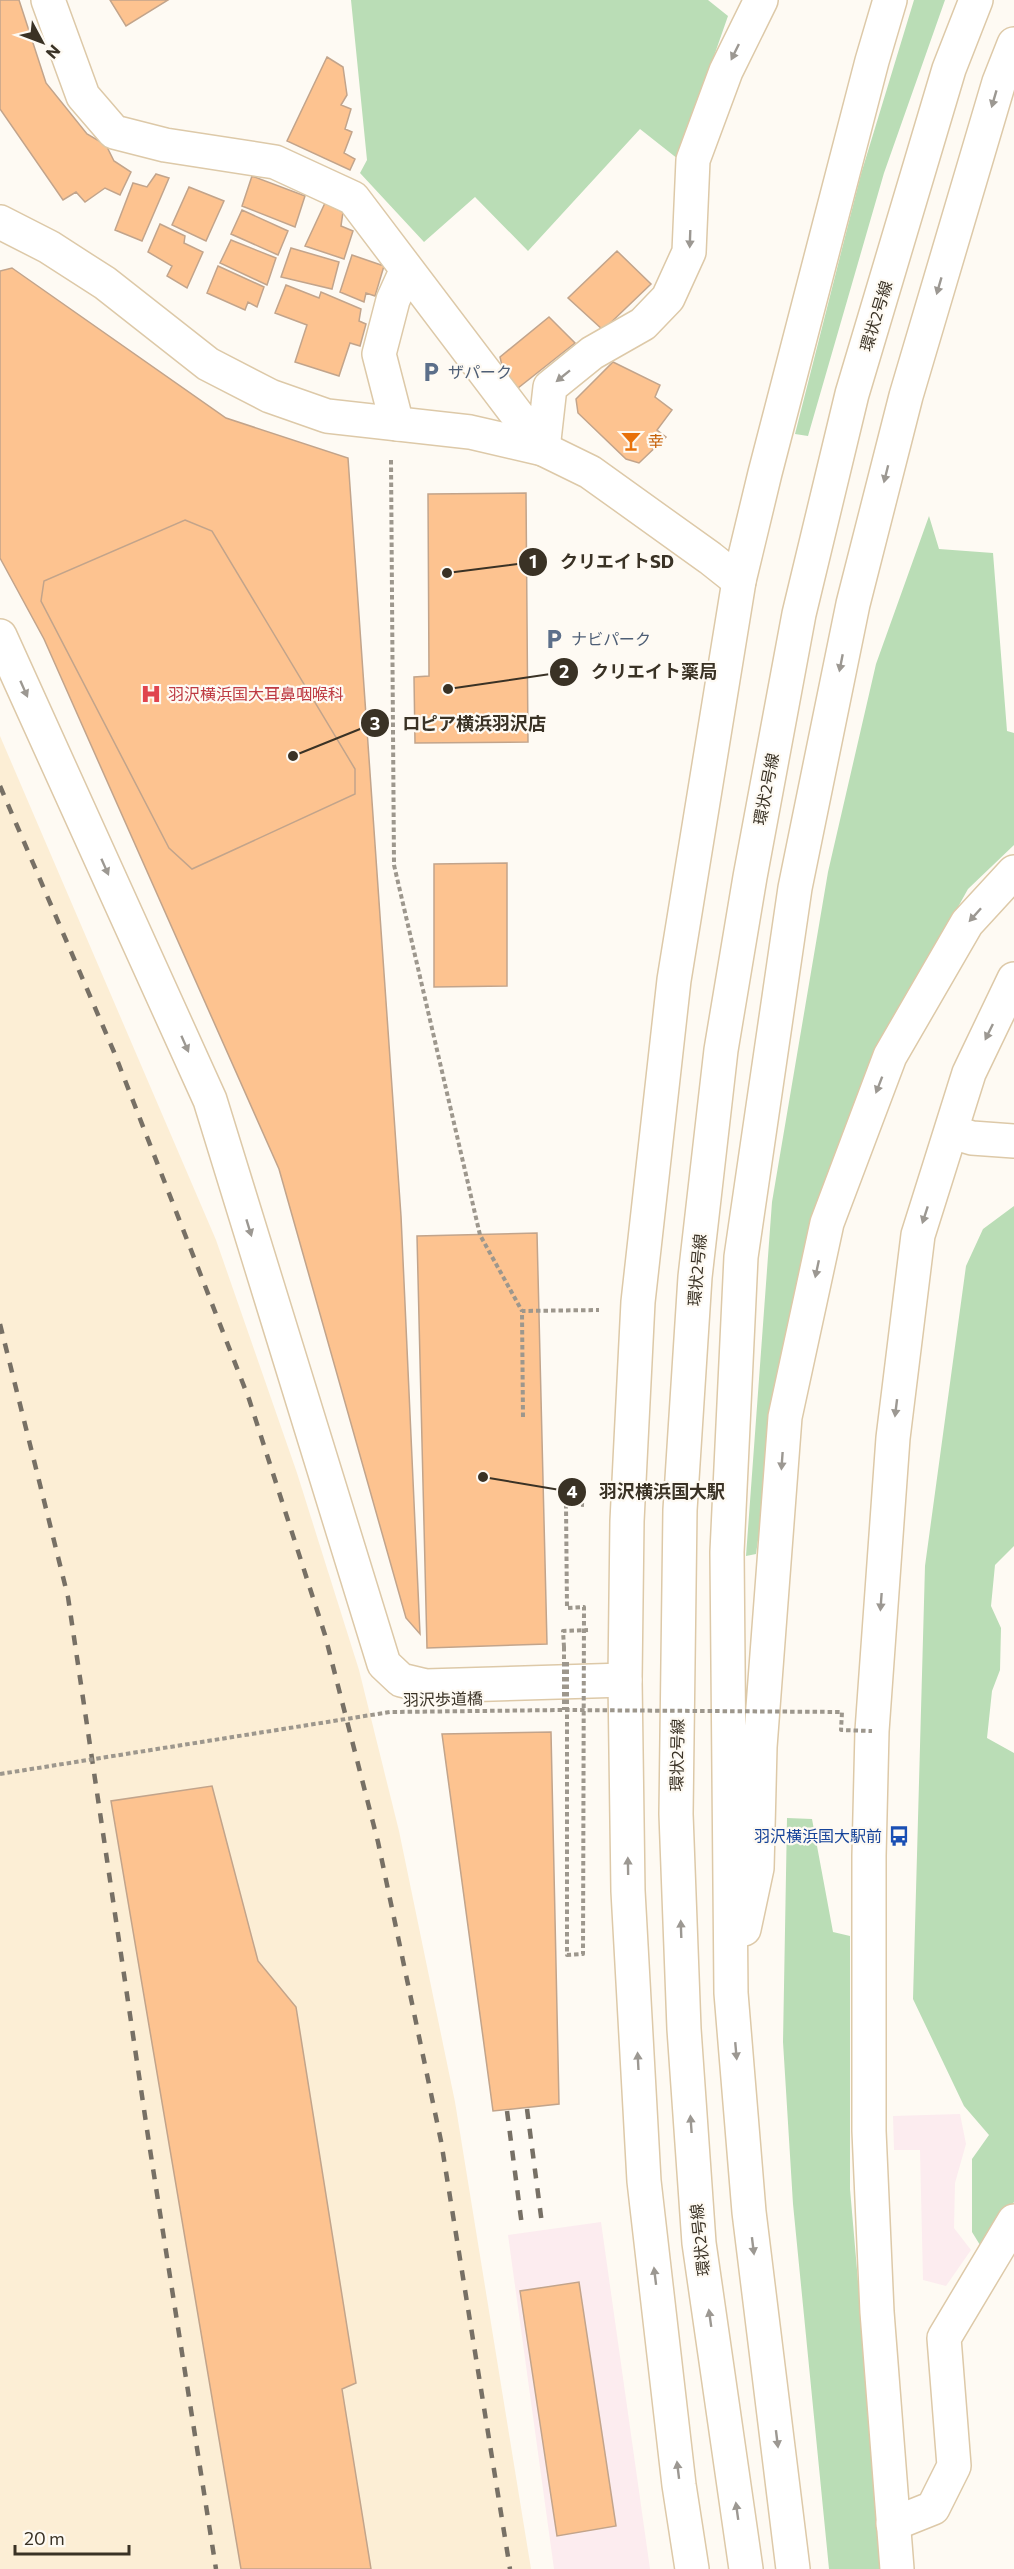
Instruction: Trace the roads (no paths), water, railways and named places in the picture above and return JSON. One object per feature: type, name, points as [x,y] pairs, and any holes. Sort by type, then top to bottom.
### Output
[{"type":"main road","points":[[48,0],[83,96],[114,132],[165,145],[275,162],[353,198],[406,271],[543,448]]},
{"type":"main road","points":[[543,448],[550,387],[592,353],[643,324],[668,298],[689,252],[693,160],[726,71],[762,0]]},
{"type":"main road","points":[[692,2569],[679,2485],[644,2181],[628,1891],[625,1680],[627,1521],[638,1302],[674,980],[739,581],[860,107],[890,0]]},
{"type":"main road","name":"環状2号線","points":[[746,2569],[699,2243],[684,2029],[676,1814],[680,1510],[695,1277],[721,1050],[750,877],[799,614],[852,394],[949,69],[976,0]]},
{"type":"main road","points":[[793,2569],[749,2212],[731,1993],[727,1552],[741,1257],[795,888],[853,604],[909,384],[999,82],[1014,44]]},
{"type":"main road","points":[[0,222],[73,261],[140,309],[208,363],[236,380],[270,396],[394,438],[470,432],[543,448],[590,472],[739,581]]},
{"type":"main road","points":[[394,438],[379,354],[393,300],[406,271]]},
{"type":"main road","points":[[0,636],[210,1100],[384,1664],[401,1680],[426,1686],[625,1680]]},
{"type":"main road","points":[[731,1993],[757,1868],[760,1747],[785,1417],[827,1223],[890,1056],[968,923],[1014,872]]},
{"type":"main road","points":[[897,2569],[877,2312],[869,2131],[869,1856],[872,1731],[893,1438],[918,1235],[969,1073],[1014,979]]},
{"type":"main road","points":[[951,1132],[972,1138],[1014,1141]]},
{"type":"main road","points":[[894,2524],[933,2508],[954,2466],[944,2338],[1014,2222]]},
{"type":"railway","points":[[0,786],[114,1052],[249,1399],[325,1635],[378,1842],[441,2141],[510,2569]]},
{"type":"railway","points":[[0,1324],[68,1597],[149,2143],[216,2569]]},
{"type":"railway","points":[[527,2109],[542,2224]]},
{"type":"railway","points":[[507,2111],[522,2226]]},
{"type":"place","name":"ザパーク","points":[[431,372]]},
{"type":"place","name":"幸","points":[[631,441]]},
{"type":"place","name":"クリエイトSD","points":[[447,573]]},
{"type":"place","name":"ナビパーク","points":[[554,639]]},
{"type":"place","name":"クリエイト薬局","points":[[448,689]]},
{"type":"place","name":"羽沢横浜国大耳鼻咽喉科","points":[[151,694]]},
{"type":"place","name":"ロピア横浜羽沢店","points":[[293,756]]},
{"type":"place","name":"羽沢横浜国大駅","points":[[483,1477]]},
{"type":"place","name":"羽沢横浜国大駅前","points":[[899,1836]]}]
